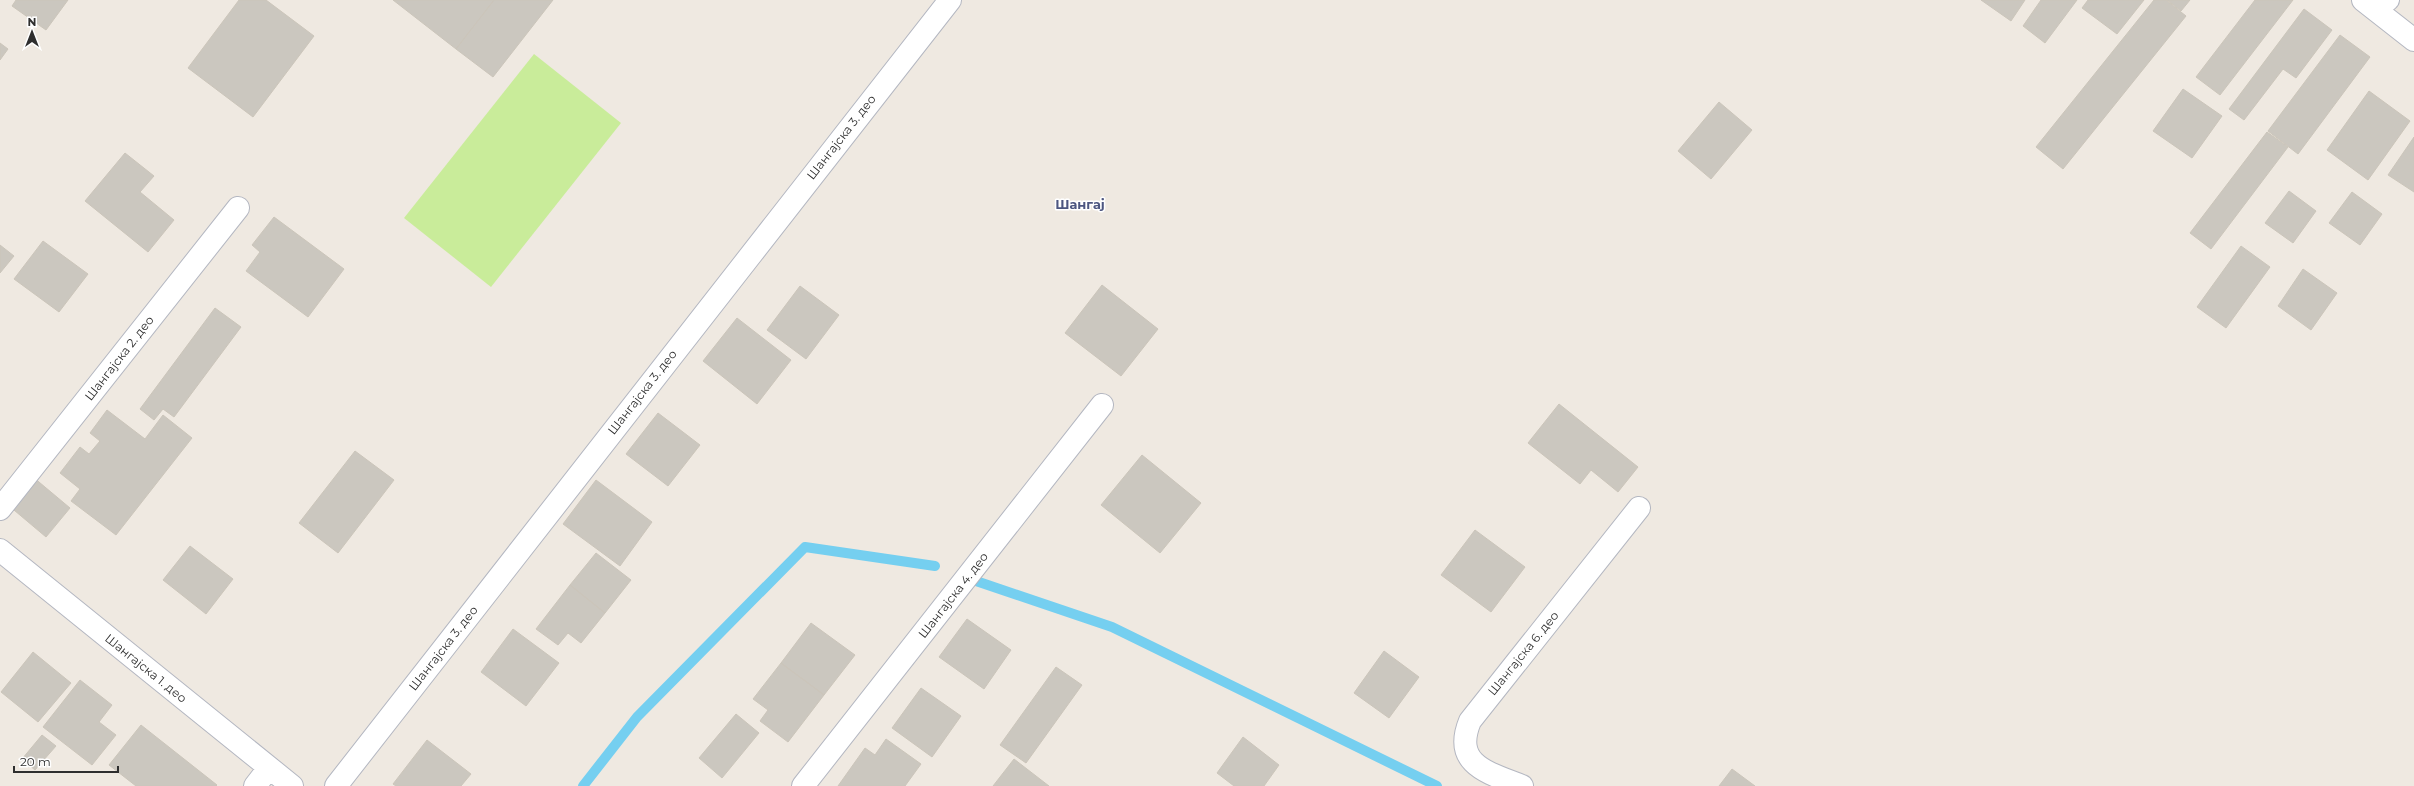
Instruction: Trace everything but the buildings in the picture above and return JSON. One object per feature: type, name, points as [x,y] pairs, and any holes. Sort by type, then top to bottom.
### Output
[{"type":"street","name":"Шангајска 3. део","points":[[336,786],[950,0]]},
{"type":"street","points":[[2376,3],[2414,40]]},
{"type":"street","name":"Шангајска 2. део","points":[[0,509],[238,208]]},
{"type":"street","name":"Шангајска 4. део","points":[[803,786],[1102,405]]},
{"type":"street","name":"Шангајска 6. део","points":[[1522,786],[1485,772],[1474,764],[1465,746],[1465,734],[1470,721],[1639,508]]},
{"type":"street","name":"Шангајска 1. део","points":[[0,550],[292,786]]},
{"type":"street","points":[[255,786],[269,768]]},
{"type":"green space","points":[[534,54],[621,123],[491,287],[404,218]]},
{"type":"waterway","points":[[583,786],[637,717],[805,547],[935,566]]},
{"type":"waterway","points":[[976,581],[1112,627],[1437,786]]},
{"type":"district","name":"Шангај","points":[[1080,204]]}]
